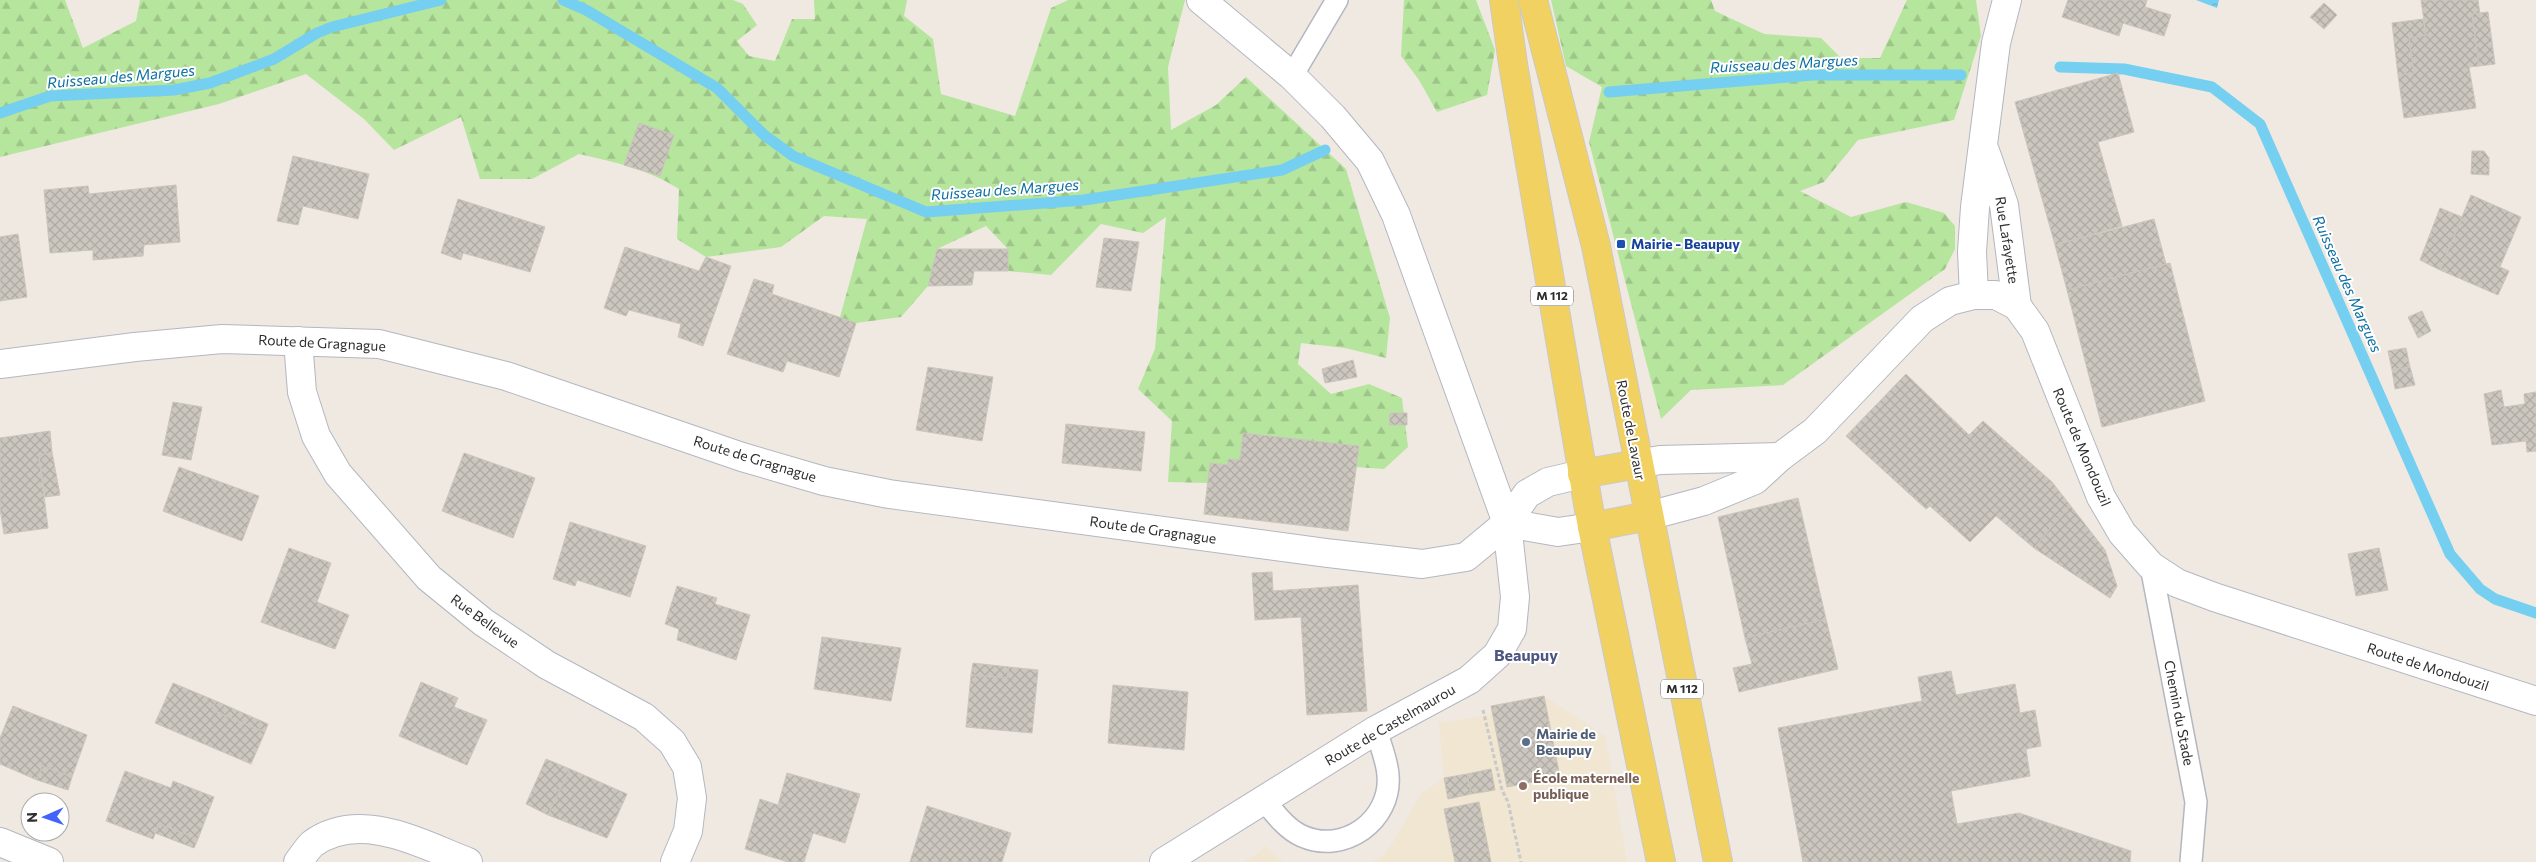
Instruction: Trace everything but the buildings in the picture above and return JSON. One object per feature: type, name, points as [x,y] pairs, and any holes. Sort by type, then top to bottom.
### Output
[{"type":"main road","name":"M 112","points":[[1504,0],[1513,64],[1582,474],[1660,862]]},
{"type":"main road","name":"Route de Lavaur","points":[[1532,0],[1596,246],[1718,862]]},
{"type":"main road","points":[[1582,474],[1638,464]]},
{"type":"main road","points":[[1592,527],[1648,516]]},
{"type":"street","name":"Route de Castelmaurou","points":[[1164,862],[1376,730],[1469,680],[1497,656],[1512,629],[1515,597],[1507,523],[1396,215],[1370,161],[1332,117],[1292,76],[1201,0]]},
{"type":"street","name":"Rue Lafayette","points":[[1974,295],[1972,252],[1975,207],[1996,43],[2007,0]]},
{"type":"street","name":"Rue Lafayette","points":[[1984,147],[2004,204],[2017,306]]},
{"type":"street","name":"Route de Mondouzil","points":[[1648,516],[1704,501],[1755,480],[1780,457],[1815,431],[1922,319],[1950,300],[1974,295],[1996,295],[2017,306],[2035,332],[2101,497],[2122,533],[2151,566],[2177,583],[2214,597],[2536,701]]},
{"type":"street","name":"Route de Gragnague","points":[[0,364],[135,347],[212,340],[298,340],[379,344],[506,376],[742,457],[824,481],[888,494],[1327,554],[1422,564],[1466,557],[1507,523],[1527,494],[1548,482],[1582,474]]},
{"type":"street","name":"Rue Bellevue","points":[[298,340],[302,392],[316,436],[338,474],[429,578],[483,622],[547,665],[644,717],[672,742],[687,767],[692,798],[688,831],[675,862]]},
{"type":"street","points":[[1638,464],[1660,460],[1780,457]]},
{"type":"street","points":[[1507,523],[1558,532],[1592,527]]},
{"type":"street","points":[[298,862],[312,844],[340,831],[369,828],[397,835],[468,862]]},
{"type":"street","points":[[0,842],[49,862]]},
{"type":"lane","points":[[1292,76],[1337,0]]},
{"type":"lane","name":"Chemin du Stade","points":[[2151,566],[2196,802],[2192,862]]},
{"type":"lane","points":[[1263,799],[1288,827],[1302,837],[1333,842],[1363,830],[1378,815],[1386,794],[1388,774],[1376,730]]},
{"type":"path","points":[[1482,704],[1502,790],[1508,802],[1521,862]]},
{"type":"shaded area","name":"École maternelle publique","points":[[1544,696],[1605,736],[1627,862],[1370,862],[1381,858],[1390,847],[1421,794],[1444,778],[1439,723],[1482,716]]},
{"type":"shaded area","points":[[1265,846],[1283,862],[1243,862],[1260,852]]},
{"type":"green space","points":[[0,0],[65,0],[83,48],[136,21],[140,0],[733,0],[743,4],[757,25],[737,41],[749,56],[775,61],[792,19],[815,19],[814,0],[907,0],[904,16],[933,39],[941,94],[1015,116],[1051,8],[1068,0],[1185,0],[1168,67],[1171,130],[1216,105],[1246,77],[1346,169],[1390,318],[1386,358],[1345,348],[1301,343],[1298,364],[1331,394],[1369,384],[1402,398],[1408,447],[1384,469],[1356,467],[1358,446],[1243,433],[1240,460],[1228,459],[1228,465],[1210,463],[1208,483],[1168,482],[1172,421],[1138,389],[1155,349],[1166,217],[1143,233],[1101,224],[1051,275],[1008,271],[1008,249],[986,226],[937,249],[928,286],[901,317],[856,323],[840,317],[867,219],[824,216],[781,247],[706,257],[677,239],[679,189],[655,176],[630,167],[579,154],[532,179],[480,179],[461,117],[394,150],[364,119],[306,74],[219,104],[0,157]]},
{"type":"green space","points":[[1404,0],[1476,0],[1495,50],[1487,95],[1437,112],[1419,80],[1401,56]]},
{"type":"green space","points":[[1551,0],[1711,0],[1715,11],[1764,34],[1821,38],[1841,58],[1880,58],[1907,0],[1976,0],[1981,36],[1954,120],[1858,140],[1824,182],[1800,191],[1851,217],[1906,202],[1944,213],[1955,226],[1955,249],[1945,269],[1783,385],[1691,390],[1661,419],[1589,142],[1602,87],[1566,66]]},
{"type":"water","points":[[2196,0],[2219,0],[2217,8]]},
{"type":"waterway","name":"Ruisseau des Margues","points":[[0,113],[50,96],[174,90],[210,83],[274,59],[317,33],[332,27],[441,0]]},
{"type":"waterway","name":"Ruisseau des Margues","points":[[563,0],[586,10],[717,88],[764,135],[793,156],[926,212],[1084,200],[1282,170],[1325,150]]},
{"type":"waterway","name":"Ruisseau des Margues","points":[[2060,67],[2124,69],[2212,87],[2260,124],[2450,554],[2480,589],[2495,599],[2536,613]]},
{"type":"waterway","name":"Ruisseau des Margues","points":[[1609,92],[1813,75],[1961,75]]},
{"type":"place","name":"Mairie - Beaupuy","points":[[1621,244]]},
{"type":"place","name":"Mairie de Beaupuy","points":[[1526,742]]},
{"type":"place","name":"École maternelle publique","points":[[1523,786]]},
{"type":"district","name":"Beaupuy","points":[[1526,655]]}]
